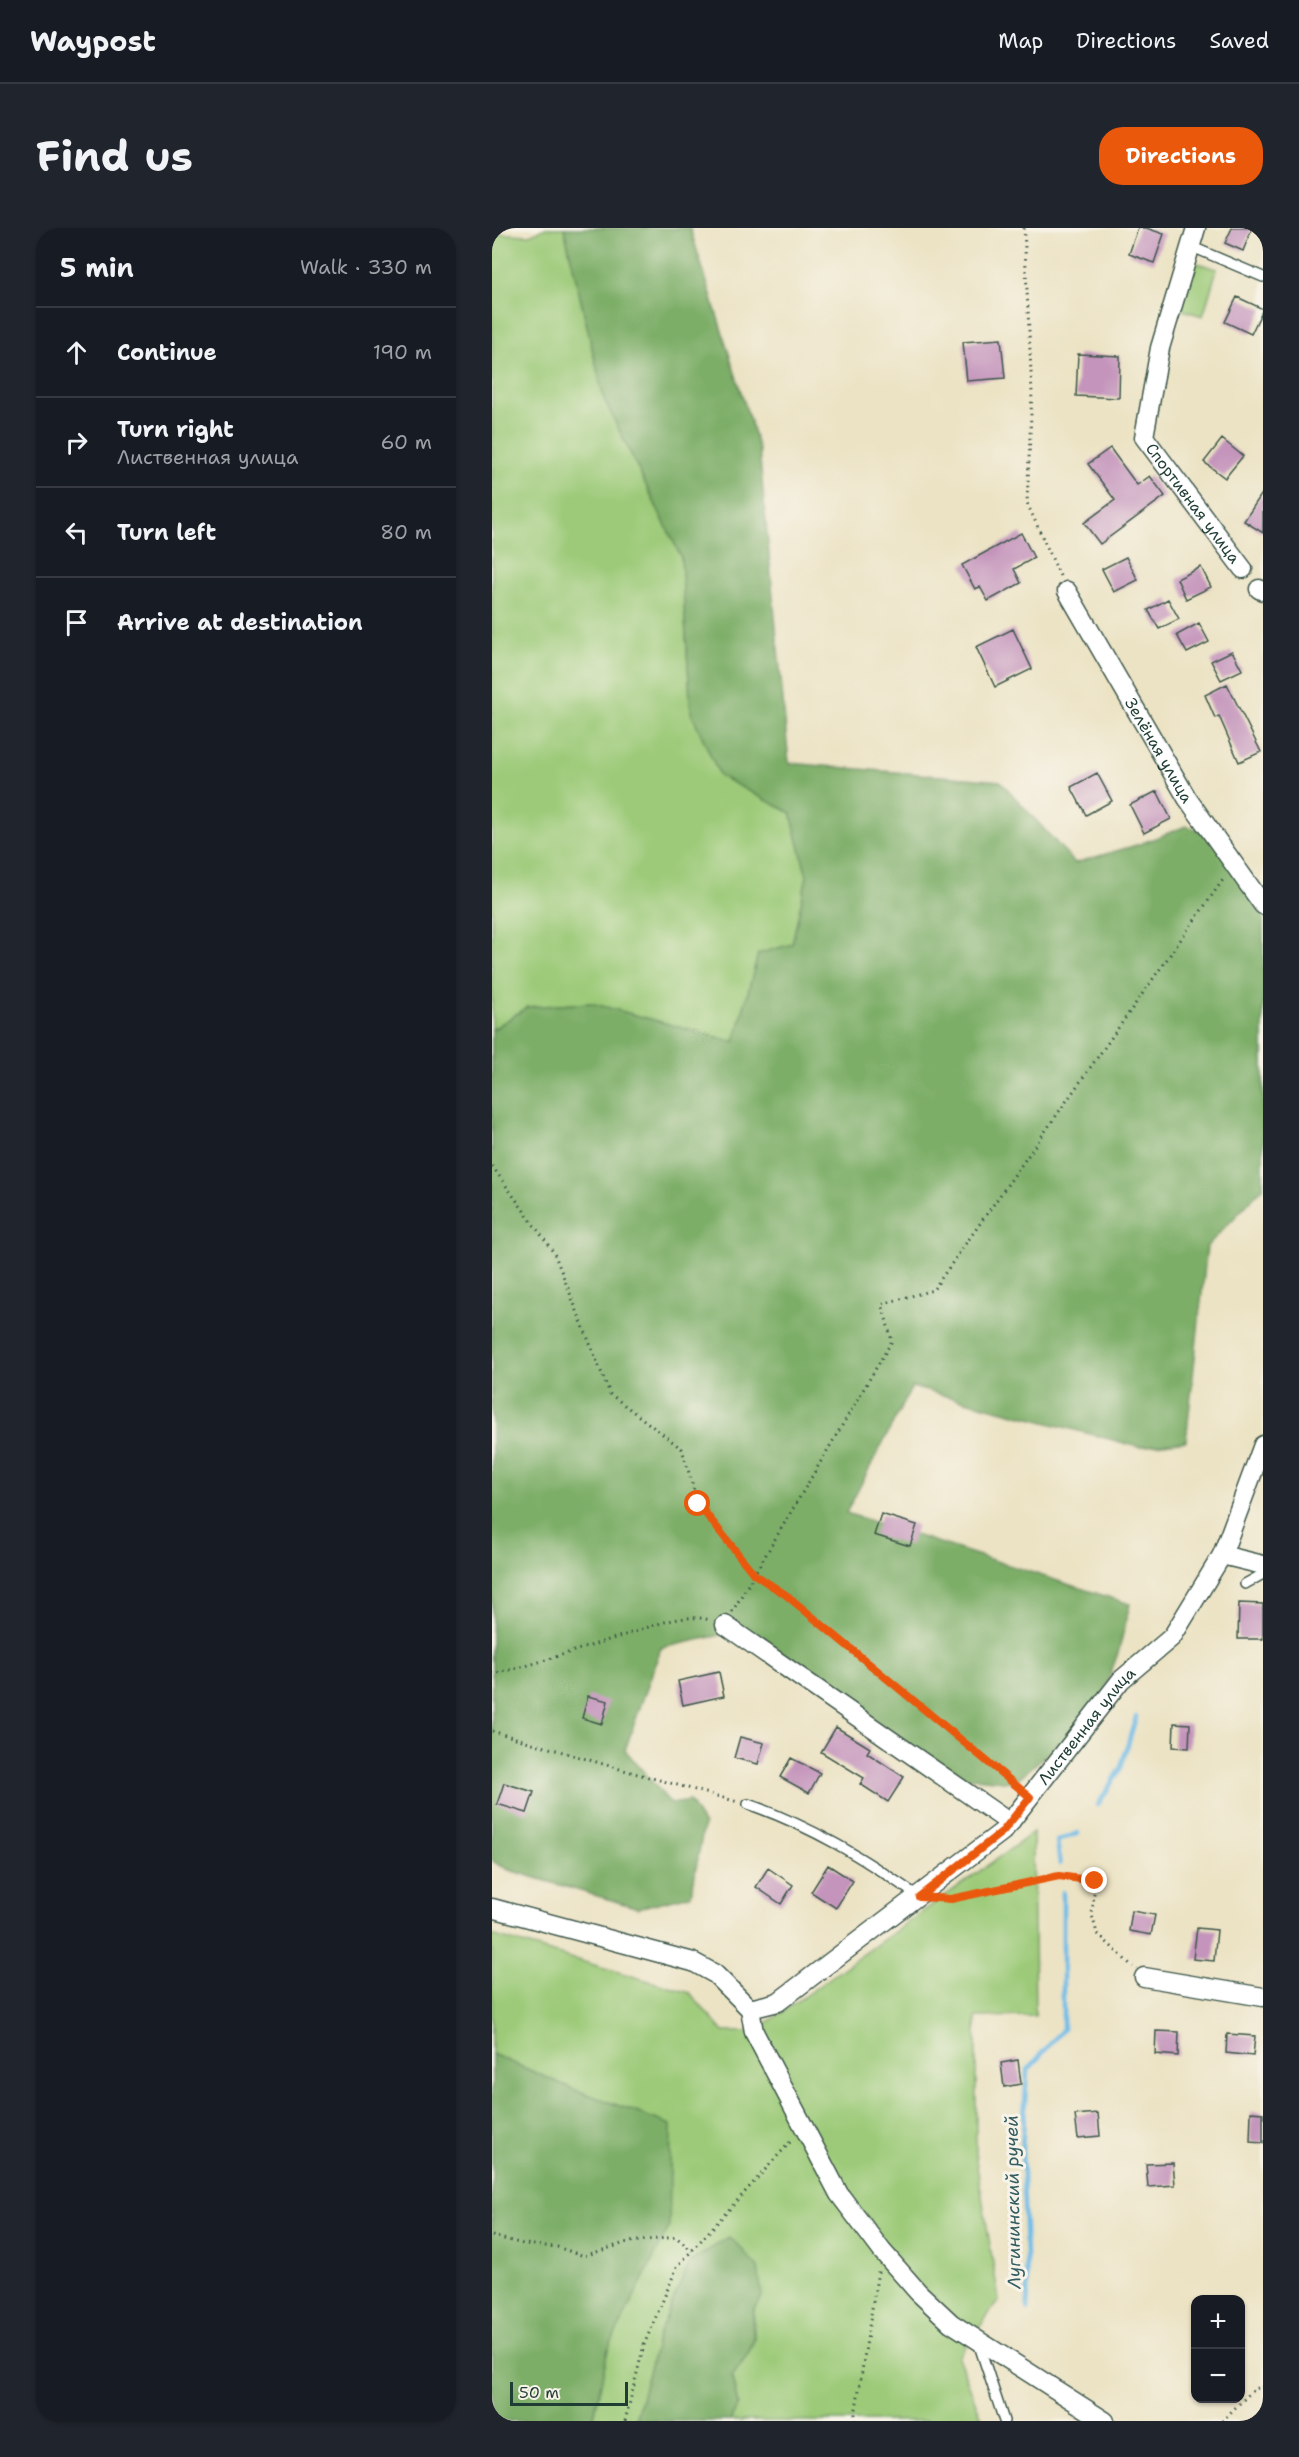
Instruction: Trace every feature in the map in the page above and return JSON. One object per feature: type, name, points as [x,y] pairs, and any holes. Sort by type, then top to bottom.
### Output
[{"type":"street","name":"Спортивная улица","points":[[1196,228],[1160,348],[1144,437],[1243,569]]},
{"type":"street","name":"Зелёная улица","points":[[1067,591],[1186,798],[1263,905]]},
{"type":"street","name":"Лиственная улица","points":[[750,2009],[778,2002],[1003,1831],[1121,1680],[1172,1637],[1222,1555],[1263,1445]]},
{"type":"street","points":[[1222,1555],[1263,1565]]},
{"type":"street","points":[[725,1625],[1010,1823]]},
{"type":"street","points":[[492,1908],[693,1962],[715,1974],[750,2009],[754,2032],[839,2194],[882,2251],[918,2292],[951,2323],[1105,2421]]},
{"type":"street","points":[[1144,1977],[1263,1997]]},
{"type":"lane","points":[[1190,246],[1263,277]]},
{"type":"lane","points":[[1245,1584],[1263,1574]]},
{"type":"lane","points":[[748,1804],[790,1819],[835,1841],[919,1897]]},
{"type":"lane","points":[[977,2339],[1004,2421]]},
{"type":"path","points":[[1024,228],[1032,392],[1028,503],[1067,591]]},
{"type":"path","points":[[492,1674],[539,1663],[672,1620],[702,1618],[725,1625],[892,1341],[882,1304],[933,1290],[1234,864]]},
{"type":"path","points":[[492,1166],[554,1253],[610,1394],[682,1449],[698,1504],[754,1574],[786,1595],[1030,1797]]},
{"type":"path","points":[[492,1731],[748,1804]]},
{"type":"path","points":[[919,1897],[951,1899],[1059,1876],[1095,1881],[1092,1915],[1097,1933],[1144,1977]]},
{"type":"path","points":[[625,2421],[644,2345],[677,2267],[790,2142],[806,2130]]},
{"type":"path","points":[[492,2236],[523,2244],[557,2247],[584,2256],[628,2242],[676,2237],[692,2251]]},
{"type":"path","points":[[854,2421],[882,2251]]},
{"type":"path","points":[[1222,2421],[1254,2389],[1263,2386]]},
{"type":"green space","points":[[546,228],[564,228],[604,399],[681,557],[691,712],[720,776],[791,813],[807,876],[792,944],[758,954],[735,1042],[590,1003],[527,1007],[492,1030],[492,233],[529,235]]},
{"type":"green space","points":[[564,228],[690,228],[759,450],[789,763],[1000,781],[1075,863],[1140,844],[1186,826],[1219,835],[1243,884],[1263,917],[1263,1188],[1207,1246],[1186,1441],[1139,1447],[912,1387],[846,1513],[1130,1604],[1119,1650],[1096,1713],[1014,1782],[953,1776],[744,1630],[661,1648],[625,1750],[671,1804],[689,1801],[704,1825],[691,1895],[638,1908],[509,1870],[492,1861],[492,1030],[527,1007],[591,1003],[735,1042],[758,954],[792,944],[807,876],[791,813],[720,776],[691,712],[681,557],[604,399]]},
{"type":"green space","points":[[1194,262],[1217,269],[1203,316],[1179,309]]},
{"type":"green space","points":[[1033,1833],[1035,2016],[976,2017],[976,2160],[999,2300],[958,2357],[983,2421],[730,2421],[738,2405],[732,2377],[753,2344],[754,2309],[690,2262],[658,2336],[635,2421],[593,2421],[608,2349],[668,2227],[571,2088],[492,2054],[492,1935],[690,1993],[723,2032],[754,2032]]},
{"type":"green space","points":[[492,2054],[571,2088],[671,2125],[669,2227],[608,2349],[593,2421],[492,2421]]},
{"type":"green space","points":[[729,2237],[758,2268],[762,2297],[754,2309],[752,2324],[754,2339],[749,2352],[732,2377],[738,2405],[730,2421],[635,2421],[658,2336],[690,2262]]},
{"type":"building","points":[[1138,228],[1164,234],[1154,263],[1129,254]]},
{"type":"building","points":[[1232,228],[1252,228],[1243,251],[1225,243]]},
{"type":"building","points":[[1237,297],[1263,309],[1251,334],[1225,322]]},
{"type":"building","points":[[1001,339],[1005,378],[967,381],[963,342]]},
{"type":"building","points":[[1078,354],[1120,356],[1119,398],[1076,396]]},
{"type":"building","points":[[1222,439],[1243,456],[1225,478],[1204,462]]},
{"type":"building","points":[[1110,448],[1137,485],[1150,476],[1165,496],[1100,544],[1084,523],[1115,500],[1088,464]]},
{"type":"building","points":[[1263,492],[1263,533],[1244,521]]},
{"type":"building","points":[[1021,533],[1034,558],[1014,569],[1021,583],[988,601],[980,587],[975,589],[962,565]]},
{"type":"building","points":[[1126,557],[1138,580],[1114,592],[1102,569]]},
{"type":"building","points":[[1201,567],[1211,587],[1186,599],[1177,579]]},
{"type":"building","points":[[1168,599],[1179,619],[1159,629],[1148,610]]},
{"type":"building","points":[[1199,623],[1209,642],[1187,653],[1177,635]]},
{"type":"building","points":[[1013,629],[1032,669],[995,687],[976,647]]},
{"type":"building","points":[[1232,651],[1242,670],[1221,680],[1211,661]]},
{"type":"building","points":[[1227,684],[1261,752],[1239,762],[1219,716],[1215,718],[1205,695]]},
{"type":"building","points":[[1097,773],[1112,801],[1086,815],[1071,787]]},
{"type":"building","points":[[1157,791],[1171,819],[1144,833],[1130,805]]},
{"type":"building","points":[[881,1514],[917,1525],[910,1546],[874,1535]]},
{"type":"building","points":[[1239,1603],[1263,1604],[1263,1639],[1238,1639]]},
{"type":"building","points":[[719,1672],[724,1696],[683,1705],[678,1681]]},
{"type":"building","points":[[588,1696],[608,1701],[602,1724],[582,1718]]},
{"type":"building","points":[[1174,1723],[1190,1724],[1189,1748],[1173,1747]]},
{"type":"building","points":[[836,1727],[870,1748],[867,1753],[904,1777],[888,1802],[860,1784],[864,1778],[821,1752]]},
{"type":"building","points":[[740,1737],[764,1743],[758,1764],[734,1758]]},
{"type":"building","points":[[791,1758],[820,1773],[809,1793],[780,1777]]},
{"type":"building","points":[[504,1783],[534,1792],[527,1813],[497,1804]]},
{"type":"building","points":[[828,1865],[853,1881],[836,1908],[811,1892]]},
{"type":"building","points":[[768,1868],[793,1885],[781,1904],[756,1887]]},
{"type":"building","points":[[1132,1911],[1155,1915],[1151,1935],[1129,1931]]},
{"type":"building","points":[[1197,1928],[1217,1930],[1214,1961],[1193,1959]]},
{"type":"building","points":[[1156,2031],[1179,2032],[1178,2056],[1155,2054]]},
{"type":"building","points":[[1227,2034],[1255,2036],[1253,2056],[1226,2053]]},
{"type":"building","points":[[1018,2060],[1021,2084],[1004,2087],[1001,2063]]},
{"type":"building","points":[[1251,2112],[1263,2113],[1263,2143],[1250,2142]]},
{"type":"building","points":[[1098,2113],[1100,2136],[1078,2138],[1075,2115]]},
{"type":"building","points":[[1173,2163],[1175,2185],[1148,2187],[1146,2164]]},
{"type":"waterway","name":"Лугининский ручей","points":[[1098,1805],[1121,1767],[1136,1717]]},
{"type":"waterway","name":"Лугининский ручей","points":[[1060,1864],[1057,1841],[1078,1833]]},
{"type":"waterway","name":"Лугининский ручей","points":[[1028,2310],[1022,2149],[1027,2071],[1063,2029],[1063,1892]]},
{"type":"route","points":[[698,1504],[754,1574],[786,1595],[1030,1797],[1003,1831],[919,1897],[951,1899],[1059,1876],[1095,1881]]}]
